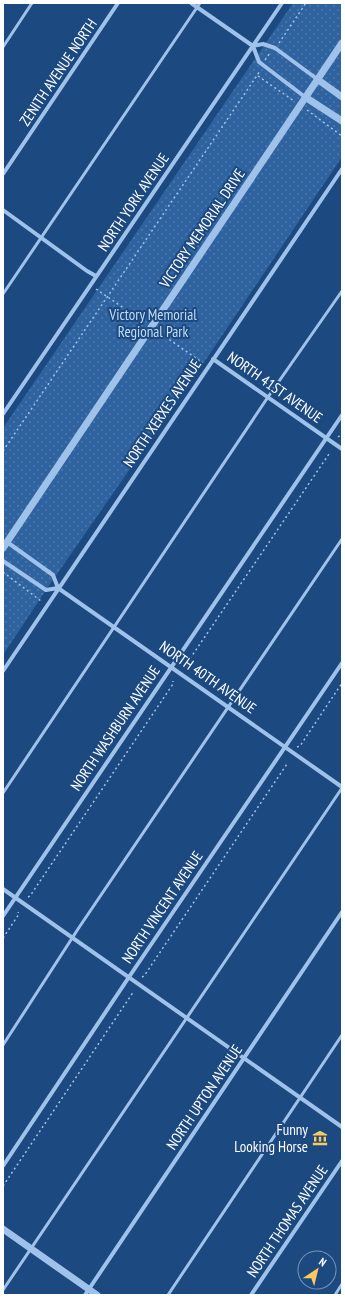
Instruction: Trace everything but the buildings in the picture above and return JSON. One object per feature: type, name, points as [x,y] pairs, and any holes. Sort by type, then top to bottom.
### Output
[{"type":"street","name":"ZENITH AVENUE NORTH","points":[[3,174],[118,3]]},
{"type":"street","points":[[191,3],[253,46],[259,62],[305,97],[342,121]]},
{"type":"street","name":"NORTH YORK AVENUE","points":[[3,414],[282,3]]},
{"type":"street","name":"VICTORY MEMORIAL DRIVE","points":[[4,543],[342,43]]},
{"type":"street","points":[[253,46],[263,44],[275,48],[342,97]]},
{"type":"street","name":"NORTH XERXES AVENUE","points":[[3,671],[342,169]]},
{"type":"street","points":[[3,210],[96,276]]},
{"type":"street","name":"NORTH 41ST AVENUE","points":[[213,359],[342,449]]},
{"type":"street","name":"NORTH WASHBURN AVENUE","points":[[3,916],[170,667],[342,415]]},
{"type":"street","name":"NORTH 40TH AVENUE","points":[[4,543],[53,575],[58,588],[342,788]]},
{"type":"street","name":"NORTH 40TH AVENUE","points":[[3,561],[46,590],[58,588]]},
{"type":"street","name":"NORTH VINCENT AVENUE","points":[[3,1166],[342,663]]},
{"type":"street","points":[[3,889],[342,1126]]},
{"type":"street","name":"NORTH UPTON AVENUE","points":[[87,1292],[342,912]]},
{"type":"street","name":"NORTH THOMAS AVENUE","points":[[252,1295],[342,1161]]},
{"type":"street","points":[[3,1229],[87,1292],[97,1295]]},
{"type":"lane","points":[[3,47],[32,3]]},
{"type":"lane","points":[[3,294],[200,3]]},
{"type":"lane","points":[[3,793],[268,397],[342,290]]},
{"type":"lane","points":[[3,1045],[72,937],[342,539]]},
{"type":"lane","points":[[3,1290],[342,788]]},
{"type":"lane","points":[[168,1295],[342,1035]]},
{"type":"lane","points":[[335,1295],[342,1284]]},
{"type":"path","points":[[3,451],[256,79],[266,59],[282,40],[306,3]]},
{"type":"path","points":[[338,437],[342,434]]},
{"type":"path","points":[[184,666],[329,452]]},
{"type":"path","points":[[3,572],[42,602]]},
{"type":"path","points":[[28,896],[30,896],[173,684],[172,681]]},
{"type":"path","points":[[297,747],[300,746],[342,683]]},
{"type":"path","points":[[142,977],[288,764],[287,762]]},
{"type":"path","points":[[3,938],[19,914],[18,912]]},
{"type":"path","points":[[3,1186],[128,1001],[132,992]]},
{"type":"green space","name":"Victory Memorial Regional Park","points":[[293,3],[342,3],[342,157],[209,355],[46,590],[3,655],[3,428]]},
{"type":"place","name":"Funny Looking Horse","points":[[320,1138]]}]
